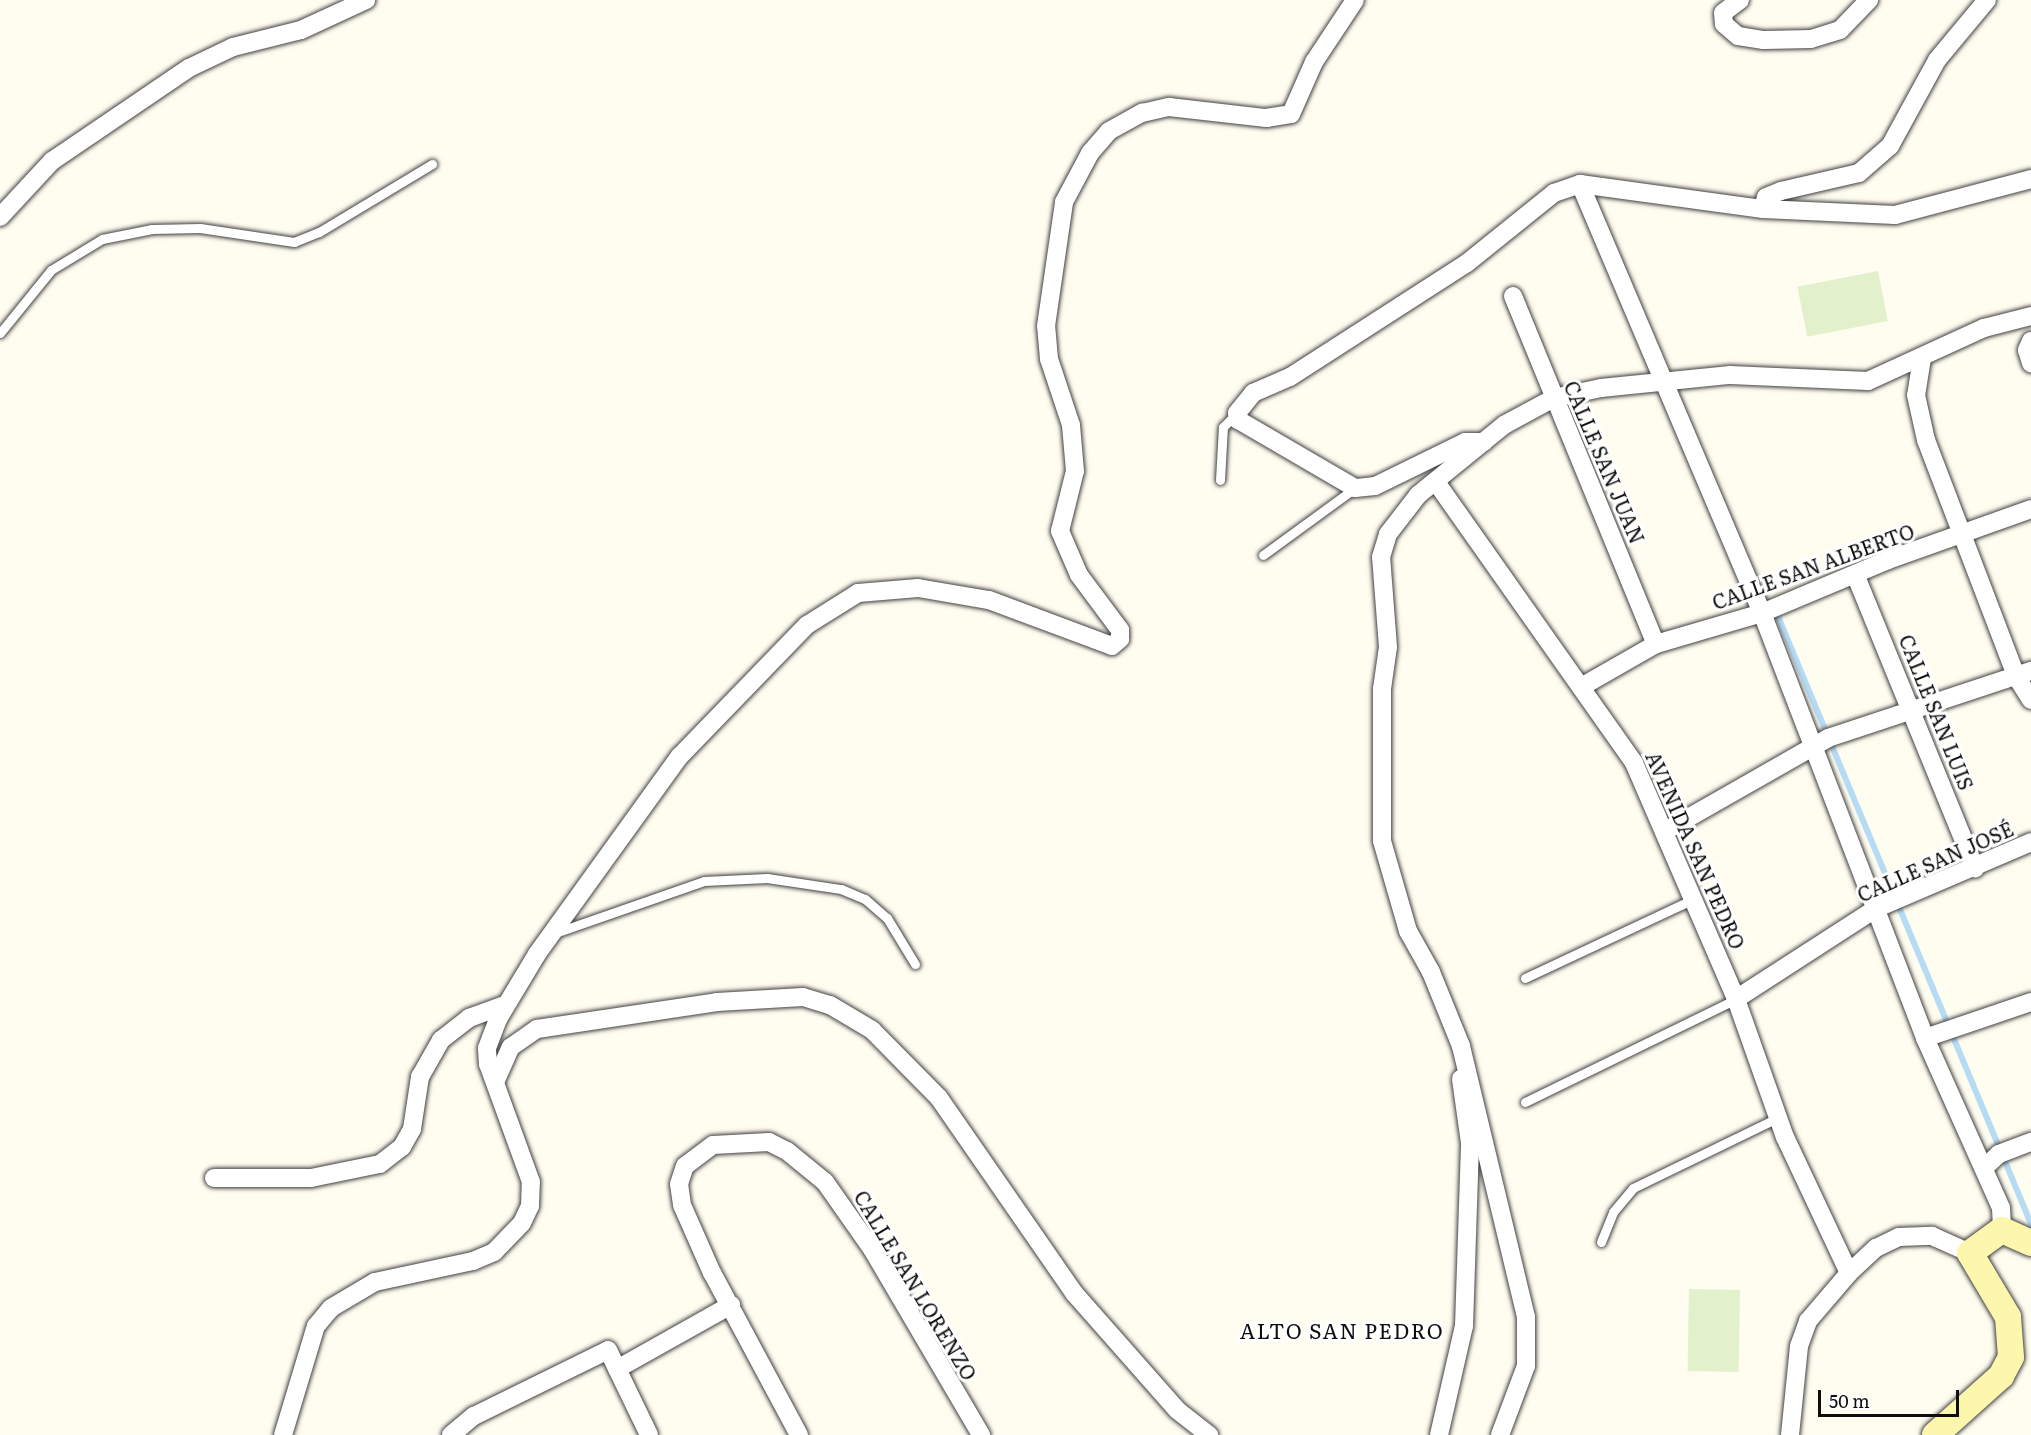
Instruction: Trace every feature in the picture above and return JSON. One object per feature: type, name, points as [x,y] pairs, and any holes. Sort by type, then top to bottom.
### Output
[{"type":"main road","points":[[1935,1435],[2001,1376],[2011,1357],[2008,1317],[1970,1253],[2002,1230],[2031,1243]]},
{"type":"street","points":[[0,217],[52,161],[189,68],[233,47],[301,30],[366,0]]},
{"type":"street","points":[[282,1435],[316,1326],[331,1308],[375,1282],[473,1261],[494,1252],[522,1223],[530,1206],[531,1182],[487,1048],[505,1005],[552,934],[680,756],[807,625],[858,593],[886,587],[965,595],[1036,615],[1112,646],[1120,639],[1120,630],[1079,574],[1060,531],[1075,471],[1071,425],[1049,359],[1046,326],[1064,202],[1090,153],[1109,131],[1142,113],[1169,107],[1266,118],[1291,114],[1314,62],[1355,0]]},
{"type":"street","points":[[1740,0],[1723,13],[1724,24],[1738,36],[1764,40],[1811,39],[1840,30],[1869,0]]},
{"type":"street","points":[[1763,209],[1766,197],[1781,191],[1859,173],[1890,146],[1937,60],[1987,0]]},
{"type":"street","points":[[1484,442],[1465,442],[1375,486],[1355,488],[1238,420],[1237,413],[1253,393],[1290,376],[1467,263],[1554,193],[1580,184],[1763,209],[1912,214],[1956,196],[2031,179]]},
{"type":"street","points":[[1580,184],[1762,613],[1925,1038],[1985,1167],[2001,1208],[2002,1230]]},
{"type":"street","name":"CALLE SAN JUAN","points":[[1513,296],[1656,644]]},
{"type":"street","points":[[1500,1435],[1526,1366],[1529,1344],[1461,1046],[1431,972],[1408,931],[1382,841],[1382,689],[1388,647],[1381,557],[1388,534],[1401,513],[1484,442],[1535,405],[1554,398],[1662,380],[1730,375],[1868,381],[1984,328],[2031,316]]},
{"type":"street","points":[[2031,341],[2027,350],[2031,363]]},
{"type":"street","points":[[1922,358],[1916,395],[1926,440],[2023,674],[2031,700]]},
{"type":"street","name":"AVENIDA SAN PEDRO","points":[[1436,482],[1634,763],[1667,830],[1736,999],[1779,1118],[1849,1273]]},
{"type":"street","name":"CALLE SAN ALBERTO","points":[[1581,687],[1656,644],[1762,613],[1856,574],[1965,536],[2031,509]]},
{"type":"street","name":"CALLE SAN LUIS","points":[[1856,574],[1913,709],[1975,868]]},
{"type":"street","points":[[1667,830],[1814,744],[2023,674]]},
{"type":"street","name":"CALLE SAN JOSÉ","points":[[1736,999],[1875,909],[2031,842]]},
{"type":"street","points":[[496,1080],[511,1047],[537,1029],[717,1002],[803,997],[830,1005],[872,1030],[939,1098],[1074,1293],[1169,1401],[1209,1435]]},
{"type":"street","points":[[1925,1038],[2031,1002]]},
{"type":"street","points":[[214,1178],[311,1178],[380,1164],[402,1147],[412,1129],[420,1077],[441,1040],[469,1018],[505,1005]]},
{"type":"street","points":[[1438,1435],[1464,1326],[1470,1143],[1458,1056],[1461,1046]]},
{"type":"street","name":"CALLE SAN LORENZO","points":[[799,1435],[712,1273],[679,1184],[686,1166],[713,1145],[769,1142],[805,1164],[843,1206],[981,1435]]},
{"type":"street","points":[[1985,1167],[1999,1154],[2031,1142]]},
{"type":"street","points":[[1795,1434],[1799,1346],[1808,1321],[1849,1273],[1876,1248],[1899,1237],[1932,1236],[1970,1253]]},
{"type":"street","points":[[617,1369],[731,1305]]},
{"type":"street","points":[[452,1435],[474,1416],[608,1350],[649,1435]]},
{"type":"lane","points":[[0,333],[51,270],[102,239],[152,229],[200,228],[294,242],[319,232],[432,164]]},
{"type":"lane","points":[[1220,480],[1223,427],[1237,413]]},
{"type":"lane","points":[[1263,555],[1355,488]]},
{"type":"lane","points":[[552,934],[704,881],[767,878],[841,889],[865,898],[887,918],[915,964]]},
{"type":"lane","points":[[1525,978],[1695,899]]},
{"type":"lane","points":[[1525,1102],[1736,999]]},
{"type":"lane","points":[[1601,1242],[1613,1212],[1633,1188],[1779,1118]]},
{"type":"green space","points":[[1878,271],[1888,321],[1807,337],[1798,287]]},
{"type":"green space","points":[[1689,1289],[1740,1290],[1739,1372],[1688,1371]]},
{"type":"waterway","points":[[1777,614],[2031,1224]]},
{"type":"district","name":"ALTO SAN PEDRO","points":[[1342,1330]]}]
